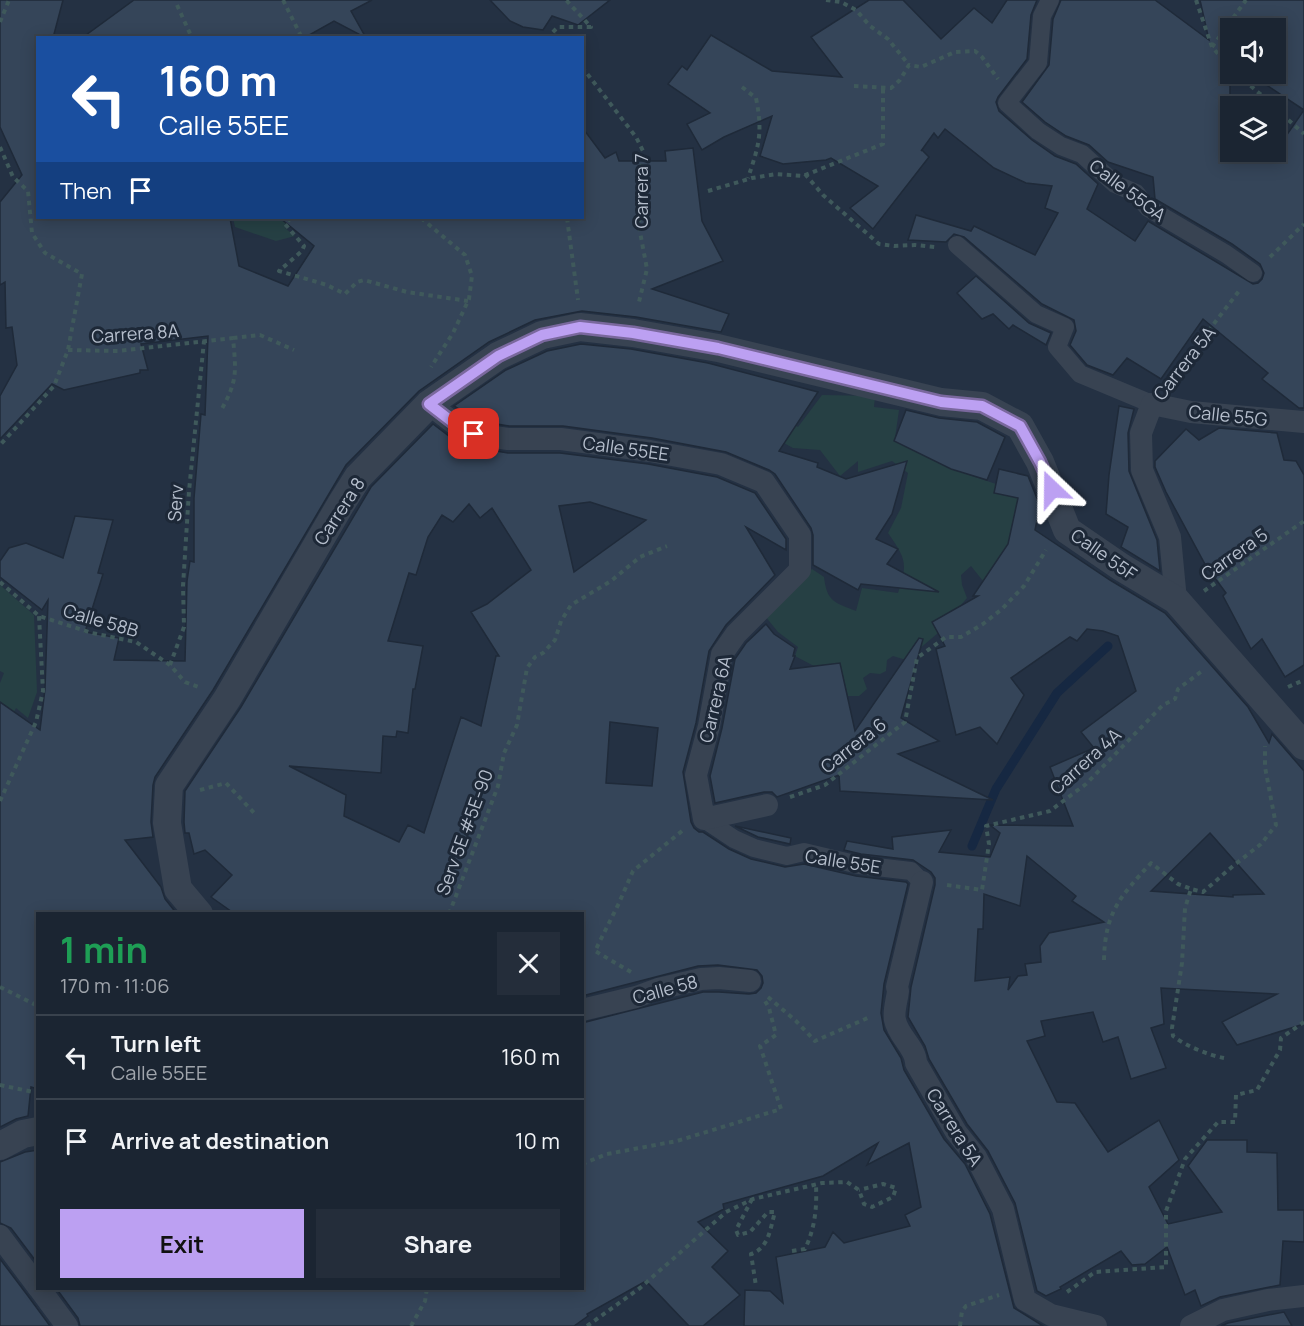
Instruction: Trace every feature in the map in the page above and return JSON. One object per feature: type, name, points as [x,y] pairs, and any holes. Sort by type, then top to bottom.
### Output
[{"type":"street","points":[[1008,102],[1038,63],[1042,16],[1050,0]]},
{"type":"street","name":"Calle 55GA","points":[[1008,102],[1038,132],[1061,146],[1082,154],[1115,184],[1136,193],[1148,208],[1226,254],[1253,273]]},
{"type":"street","points":[[957,245],[1036,314],[1065,327],[1058,347],[1080,374],[1152,404]]},
{"type":"street","name":"Calle 55F","points":[[429,404],[498,356],[542,335],[580,327],[633,333],[718,348],[941,402],[982,406],[1020,426],[1040,462],[1067,530],[1121,567],[1176,600],[1304,746]]},
{"type":"street","name":"Calle 55EE","points":[[429,404],[455,424],[474,434],[508,439],[561,438],[721,464],[764,482],[800,535]]},
{"type":"street","name":"Carrera 8","points":[[169,786],[227,699],[334,514],[358,477],[429,404]]},
{"type":"street","name":"Calle 55G","points":[[1152,404],[1191,412],[1304,422]]},
{"type":"street","name":"Carrera 5A","points":[[1152,404],[1141,433],[1142,470],[1170,537],[1176,600]]},
{"type":"street","name":"Carrera 6A","points":[[704,819],[696,775],[709,726],[722,654],[736,634],[800,570],[800,535]]},
{"type":"street","points":[[169,786],[167,823],[178,889],[197,912]]},
{"type":"street","points":[[704,819],[767,805]]},
{"type":"street","name":"Calle 55E","points":[[704,819],[734,839],[754,848],[787,856],[804,852],[859,865],[911,871],[922,882]]},
{"type":"street","points":[[894,1020],[897,987],[922,882]]},
{"type":"street","name":"Calle 58","points":[[584,1010],[701,979],[719,978],[754,985]]},
{"type":"street","name":"Carrera 5A","points":[[894,1020],[956,1132],[976,1157],[1003,1209],[1024,1292]]},
{"type":"street","points":[[2,1145],[22,1134],[36,1131]]},
{"type":"street","points":[[0,1236],[36,1285]]},
{"type":"street","points":[[40,1290],[67,1326]]},
{"type":"street","points":[[1024,1292],[1051,1315],[1096,1326]]},
{"type":"street","points":[[1191,1326],[1223,1310],[1268,1300],[1304,1296]]},
{"type":"path","points":[[0,22],[9,0]]},
{"type":"path","points":[[283,0],[301,36]]},
{"type":"path","points":[[556,36],[552,33],[558,27],[591,27],[566,0]]},
{"type":"path","points":[[826,0],[841,2],[856,10],[870,26],[888,39],[909,65],[921,66],[955,52],[975,51],[996,75],[1008,102]]},
{"type":"path","points":[[1196,0],[1212,47],[1220,56]]},
{"type":"path","points":[[1212,47],[1246,0]]},
{"type":"path","points":[[177,5],[191,36]]},
{"type":"path","points":[[854,86],[891,88],[900,80],[909,65]]},
{"type":"path","name":"Carrera 7","points":[[584,71],[636,137],[643,151],[639,208],[640,232],[647,269],[633,333]]},
{"type":"path","points":[[1248,84],[1262,96]]},
{"type":"path","points":[[742,87],[756,98],[760,119],[760,142],[748,179]]},
{"type":"path","points":[[708,191],[748,179],[776,174],[791,176],[805,174],[883,144],[883,88]]},
{"type":"path","points":[[1286,118],[1304,134]]},
{"type":"path","points":[[0,147],[14,177],[28,191],[32,233],[45,254],[82,274],[68,350],[54,386],[0,445]]},
{"type":"path","points":[[805,174],[824,195],[879,244],[936,248],[957,245]]},
{"type":"path","points":[[290,219],[285,224],[304,246],[302,251],[279,271],[327,285],[345,294],[357,282],[364,280],[407,292],[468,301]]},
{"type":"path","points":[[422,219],[465,255],[472,276],[468,301],[453,333],[430,366],[429,404]]},
{"type":"path","points":[[567,219],[580,327]]},
{"type":"path","name":"Carrera 5A","points":[[1152,404],[1253,273],[1304,225]]},
{"type":"path","name":"Carrera 8A","points":[[68,350],[118,351],[260,334],[294,350]]},
{"type":"path","points":[[220,412],[232,392],[236,374],[233,338]]},
{"type":"path","name":"Serv","points":[[170,665],[184,627],[183,586],[189,491],[204,341]]},
{"type":"path","name":"Carrera 5","points":[[1176,600],[1207,591],[1304,521]]},
{"type":"path","name":"Carrera 6","points":[[767,805],[825,785],[905,722],[917,658],[946,637],[961,637],[1002,609],[1024,586],[1047,550],[1044,543]]},
{"type":"path","name":"Serv 5E #5E-90","points":[[450,912],[498,786],[504,753],[517,725],[527,668],[535,657],[543,653],[555,640],[561,621],[571,605],[611,582],[640,557],[667,546]]},
{"type":"path","name":"Calle 58B","points":[[0,582],[39,616],[92,633],[136,642],[170,665],[185,682],[227,699]]},
{"type":"path","points":[[0,801],[36,722],[43,691],[39,616]]},
{"type":"path","name":"Carrera 4A","points":[[922,882],[982,890],[989,844],[986,826],[1050,811],[1086,784],[1163,705],[1175,699],[1178,689],[1225,655]]},
{"type":"path","points":[[1104,960],[1104,937],[1109,918],[1129,887],[1151,863],[1178,884],[1203,892],[1261,844],[1276,825],[1265,767],[1264,747],[1268,730],[1263,698]]},
{"type":"path","points":[[169,786],[178,796],[226,783],[256,815]]},
{"type":"path","points":[[658,989],[595,951],[633,871],[679,833],[704,819]]},
{"type":"path","points":[[1193,889],[1191,889],[1185,908],[1182,963],[1172,1028],[1173,1036],[1185,1045],[1198,1048],[1210,1056],[1224,1058]]},
{"type":"path","points":[[754,985],[796,1021],[815,1041],[882,1012],[894,1020]]},
{"type":"path","points":[[584,1163],[608,1154],[677,1141],[781,1110],[760,1046],[776,1035],[769,1008],[754,985]]},
{"type":"path","points":[[0,987],[36,1004]]},
{"type":"path","points":[[960,1326],[962,1311],[966,1306],[1024,1292],[1069,1292],[1095,1272],[1166,1267],[1165,1218],[1185,1159],[1218,1122],[1235,1122],[1236,1095],[1257,1090],[1280,1050],[1281,1038],[1304,1022]]},
{"type":"path","points":[[0,1085],[36,1093]]},
{"type":"path","points":[[587,1326],[640,1288],[726,1212],[753,1198],[816,1185],[847,1182],[859,1190],[864,1204],[872,1207],[893,1197],[896,1188],[883,1184],[859,1190]]},
{"type":"path","points":[[792,1251],[805,1249],[809,1240],[817,1211],[816,1185]]},
{"type":"path","points":[[753,1198],[736,1230],[738,1235],[750,1232],[768,1212],[775,1212],[766,1241],[760,1251],[751,1254],[756,1286]]},
{"type":"path","points":[[411,1326],[425,1301],[427,1290]]},
{"type":"green space","points":[[233,219],[290,219],[285,228],[295,236],[276,241],[235,227]]},
{"type":"green space","points":[[822,395],[875,396],[874,407],[899,410],[895,438],[969,475],[996,484],[994,493],[1018,498],[1008,544],[983,581],[971,566],[961,575],[967,598],[961,605],[932,622],[938,633],[906,660],[893,656],[887,660],[886,671],[880,674],[870,673],[863,678],[867,689],[859,696],[848,696],[840,663],[814,666],[795,656],[798,647],[778,632],[765,616],[812,569],[824,577],[827,592],[833,600],[856,611],[862,588],[898,593],[901,583],[904,568],[902,556],[888,533],[901,508],[908,473],[892,461],[858,472],[858,461],[840,476],[820,450],[793,448],[771,436],[761,408],[798,427]]},
{"type":"green space","points":[[0,585],[34,615],[37,692],[28,718],[16,708],[8,724],[0,720],[0,683],[4,673],[0,671]]},
{"type":"building","points":[[0,0],[63,0],[54,36],[36,36],[36,219],[230,219],[239,266],[288,286],[314,246],[281,219],[584,219],[584,130],[605,158],[616,152],[619,161],[666,161],[665,151],[693,148],[702,221],[723,261],[652,289],[729,314],[721,332],[636,317],[582,311],[535,320],[489,342],[419,391],[346,465],[213,690],[155,777],[151,822],[153,837],[125,840],[161,887],[165,899],[175,912],[36,912],[36,1088],[31,1087],[28,1116],[0,1127],[0,702],[40,730],[45,689],[48,600],[42,610],[0,577],[0,561],[9,548],[26,543],[63,558],[75,516],[113,520],[98,573],[103,574],[85,632],[119,638],[114,660],[185,661],[187,581],[190,561],[194,562],[194,498],[201,414],[205,415],[208,336],[141,344],[148,370],[140,370],[140,373],[64,390],[52,384],[0,439],[0,396],[17,365],[12,327],[6,328],[5,282],[0,285],[0,202],[22,175],[0,127]]},
{"type":"building","points":[[134,0],[372,0],[351,11],[365,36],[334,21],[308,36],[85,36]]},
{"type":"building","points":[[490,0],[610,0],[578,25],[552,16],[543,30],[523,27],[510,21]]},
{"type":"building","points":[[869,0],[903,0],[941,39],[974,8],[992,23],[1007,0],[1037,0],[1031,15],[1027,59],[998,97],[996,102],[999,111],[1032,140],[1055,156],[1076,164],[1098,184],[1087,209],[1135,241],[1148,221],[1253,284],[1262,279],[1264,273],[1260,264],[1232,244],[1155,199],[1153,177],[1108,162],[1089,145],[1066,136],[1045,122],[1022,102],[1049,65],[1053,19],[1061,0],[1155,0],[1209,40],[1200,0],[1304,0],[1304,110],[1304,408],[1299,408],[1262,379],[1268,373],[1203,319],[1161,379],[1127,358],[1113,375],[1087,365],[1070,345],[1076,331],[1074,320],[1042,304],[964,237],[954,234],[946,242],[908,240],[916,215],[971,231],[974,226],[1035,255],[1058,213],[1045,208],[1052,186],[1026,183],[994,168],[945,129],[938,138],[934,133],[921,151],[929,157],[873,229],[850,208],[878,186],[831,158],[783,164],[760,156],[772,116],[724,137],[702,150],[687,124],[710,113],[668,84],[682,66],[687,70],[711,35],[772,71],[842,77],[811,37]],"holes":[[[1220,18],[1286,18],[1286,84],[1265,84],[1304,110],[1286,136],[1286,162],[1220,162],[1220,96],[1230,96],[1230,84],[1220,84]]]},
{"type":"building","points":[[976,276],[1029,323],[1051,333],[1046,345],[1013,325],[1009,329],[993,314],[982,319],[957,293]]},
{"type":"building","points":[[581,344],[631,349],[708,363],[818,392],[779,451],[818,463],[817,467],[846,479],[907,461],[892,514],[876,539],[898,549],[887,564],[939,592],[861,584],[858,590],[813,565],[811,528],[775,474],[726,452],[652,438],[563,426],[509,426],[478,421],[454,406],[506,370],[547,351]]},
{"type":"building","points":[[1119,406],[1134,409],[1128,433],[1129,471],[1157,540],[1160,571],[1121,547],[1128,527],[1106,514]]},
{"type":"building","points":[[906,410],[939,418],[977,422],[1005,437],[987,480],[951,469],[894,441]]},
{"type":"building","points":[[433,424],[449,436],[472,447],[508,453],[560,453],[648,464],[717,477],[755,493],[786,539],[786,550],[746,527],[775,575],[726,625],[709,651],[696,723],[683,772],[691,822],[699,832],[703,832],[729,849],[751,859],[785,867],[804,864],[856,876],[908,884],[884,984],[881,1013],[884,1030],[944,1139],[965,1164],[990,1214],[1014,1308],[1043,1326],[744,1326],[745,1290],[770,1291],[783,1303],[776,1257],[825,1247],[833,1232],[844,1243],[910,1226],[905,1215],[921,1207],[909,1143],[867,1165],[878,1143],[823,1176],[723,1204],[724,1209],[698,1222],[728,1251],[712,1267],[740,1295],[703,1326],[689,1326],[646,1281],[587,1314],[588,1316],[574,1326],[80,1326],[78,1318],[57,1290],[584,1290],[584,1022],[703,992],[756,993],[763,983],[762,976],[757,970],[718,965],[698,966],[584,995],[584,912],[232,912],[211,897],[232,875],[205,850],[194,854],[189,833],[185,833],[185,791],[241,707],[371,487]],"holes":[[[590,502],[646,520],[574,572],[559,506]],[[469,504],[480,518],[492,508],[531,570],[487,604],[471,612],[499,656],[496,656],[481,726],[461,717],[424,833],[408,825],[399,842],[344,816],[346,795],[289,766],[381,773],[383,736],[396,737],[397,731],[408,733],[413,689],[415,689],[423,646],[388,641],[409,573],[416,575],[428,537],[442,515],[453,522]],[[610,722],[658,728],[652,786],[606,783]]]},
{"type":"building","points":[[1219,428],[1277,433],[1284,460],[1296,461],[1304,475],[1304,665],[1285,677],[1262,639],[1251,649],[1223,596],[1226,593],[1206,566],[1155,467],[1155,461],[1186,429],[1199,440]]},
{"type":"building","points":[[999,469],[1028,476],[1040,506],[1035,530],[1165,613],[1248,707],[1269,743],[1272,734],[1304,771],[1304,1024],[1237,1045],[1222,1022],[1277,994],[1161,988],[1164,1024],[1151,1028],[1166,1068],[1131,1079],[1118,1037],[1103,1042],[1093,1012],[1041,1021],[1045,1036],[1027,1041],[1057,1102],[1075,1103],[1108,1152],[1159,1120],[1179,1160],[1149,1187],[1168,1224],[1222,1212],[1188,1166],[1207,1140],[1247,1140],[1247,1152],[1277,1153],[1278,1210],[1304,1210],[1304,1242],[1283,1241],[1280,1285],[1220,1297],[1201,1306],[1195,1290],[1185,1295],[1167,1247],[1145,1264],[1132,1265],[1121,1251],[1060,1287],[1061,1289],[1046,1296],[1037,1291],[1015,1203],[988,1151],[967,1124],[929,1059],[925,1046],[908,1017],[911,987],[935,878],[931,872],[913,860],[844,850],[847,841],[893,849],[892,837],[951,830],[939,852],[990,857],[1000,833],[990,825],[1073,826],[1050,767],[1094,748],[1081,732],[1136,691],[1118,636],[1087,629],[1077,641],[1070,637],[1011,678],[1024,695],[997,744],[980,727],[956,735],[936,649],[945,646],[932,622],[978,596],[973,596],[1008,544],[1018,498],[994,493]],"holes":[[[1210,833],[1264,894],[1233,895],[1233,897],[1151,891]],[[1027,856],[1076,896],[1072,901],[1104,922],[1049,933],[1040,946],[1041,962],[1025,964],[1027,975],[1018,976],[1008,990],[1010,977],[975,981],[978,929],[983,929],[984,894],[1020,906]]]},
{"type":"building","points":[[766,624],[774,634],[795,648],[793,656],[795,656],[790,669],[840,663],[855,731],[919,638],[923,639],[901,718],[939,741],[898,754],[993,800],[840,791],[839,775],[777,797],[772,792],[764,792],[715,803],[710,776],[735,659],[746,643]]},
{"type":"building","points":[[735,826],[791,838],[790,844],[758,837]]},
{"type":"building","points":[[36,1150],[36,1261],[11,1228],[0,1223],[0,1162]]},
{"type":"building","points":[[0,1259],[28,1296],[50,1326],[0,1326]]},
{"type":"building","points":[[1284,1312],[1292,1326],[1221,1326],[1228,1323]]},
{"type":"waterway","points":[[972,846],[996,789],[1057,693],[1108,646]]},
{"type":"route","points":[[474,434],[455,424],[429,404],[498,356],[542,335],[580,327],[633,333],[718,348],[941,402],[982,406],[1020,426],[1052,489]]}]
